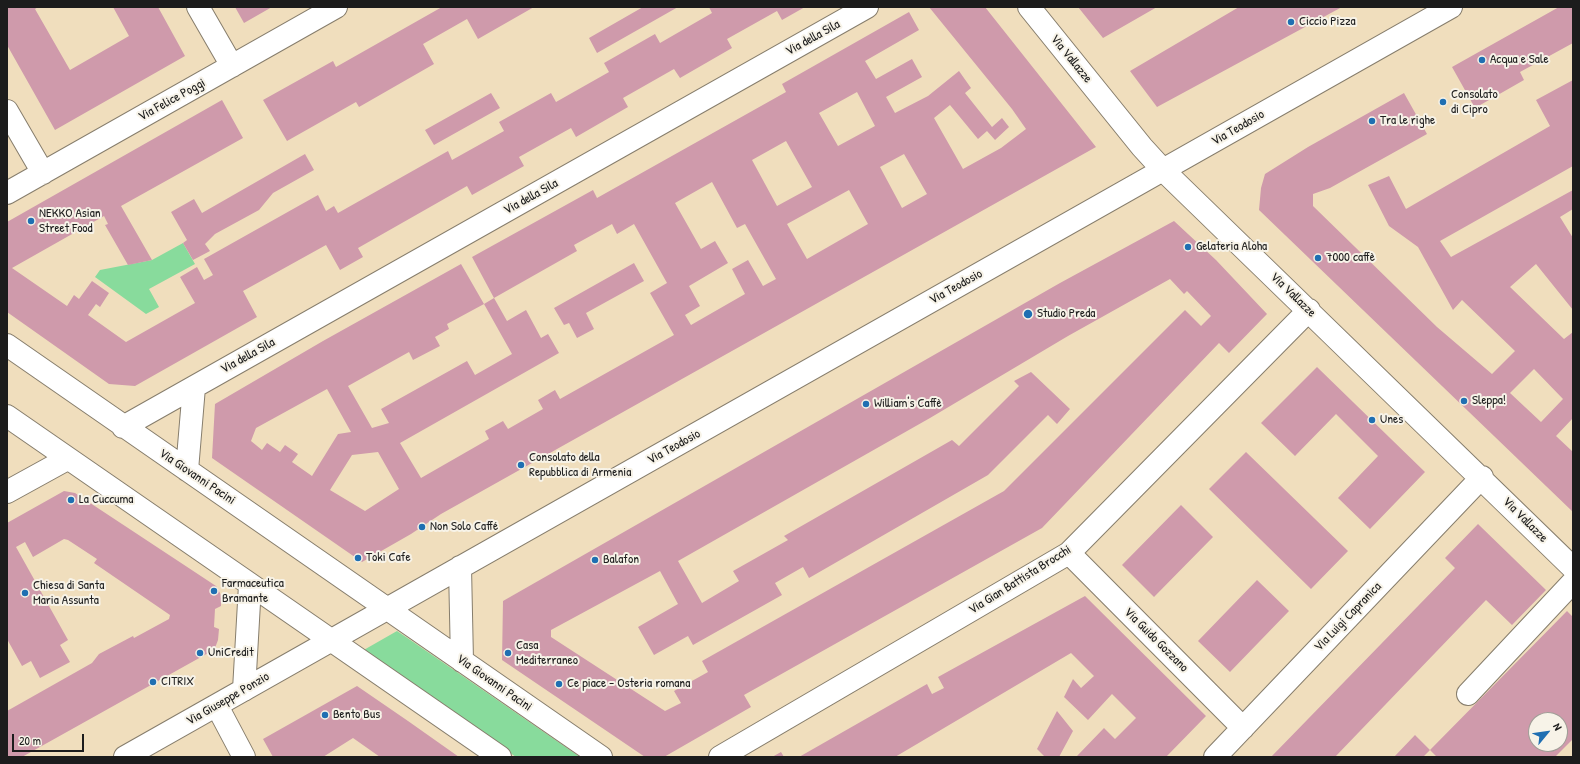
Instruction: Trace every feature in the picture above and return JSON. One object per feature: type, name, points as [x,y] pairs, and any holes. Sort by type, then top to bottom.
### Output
[{"type":"street","points":[[198,7],[232,66]]},
{"type":"street","name":"Via Felice Poggi","points":[[7,193],[336,7]]},
{"type":"street","name":"Via della Sila","points":[[123,426],[868,7]]},
{"type":"street","name":"Via Vallazze","points":[[1029,7],[1142,147],[1163,170],[1482,477],[1572,567]]},
{"type":"street","name":"Via Teodosio","points":[[387,609],[1163,170],[1437,10]]},
{"type":"street","points":[[7,111],[43,173]]},
{"type":"street","name":"Via Gian Battista Brocchi","points":[[720,757],[1069,553],[1309,310]]},
{"type":"street","name":"Via Giovanni Pacini","points":[[7,345],[601,757]]},
{"type":"street","points":[[187,470],[194,387]]},
{"type":"street","points":[[7,416],[500,757]]},
{"type":"street","points":[[7,492],[66,458]]},
{"type":"street","name":"Via Luigi Capranica","points":[[1215,757],[1482,477]]},
{"type":"street","name":"Via Guido Gozzano","points":[[1069,553],[1242,728]]},
{"type":"street","points":[[460,567],[462,661]]},
{"type":"street","points":[[1468,694],[1572,567]]},
{"type":"street","points":[[244,690],[250,585]]},
{"type":"street","points":[[331,641],[387,609]]},
{"type":"street","name":"Via Giuseppe Ponzio","points":[[125,757],[331,641]]},
{"type":"street","points":[[217,706],[244,757]]},
{"type":"green space","points":[[183,243],[195,264],[149,289],[159,307],[146,314],[95,277],[100,270],[152,260]]},
{"type":"green space","points":[[397,631],[580,757],[516,757],[362,651]]},
{"type":"building","points":[[7,7],[38,7],[35,9],[70,70],[129,36],[113,7],[158,7],[185,56],[55,130],[7,45]]},
{"type":"building","points":[[235,7],[272,7],[244,23]]},
{"type":"building","points":[[442,7],[534,7],[478,39],[467,19],[423,44],[434,64],[359,107],[356,102],[287,141],[263,100],[333,61],[336,67]]},
{"type":"building","points":[[643,7],[678,7],[597,53],[589,38]]},
{"type":"building","points":[[709,7],[805,7],[782,20],[777,11],[727,39],[732,48],[680,78],[674,69],[623,98],[628,107],[576,137],[571,128],[519,157],[524,166],[472,195],[467,186],[358,248],[363,257],[340,270],[326,245],[243,291],[257,317],[135,386],[109,384],[7,312],[7,222],[222,100],[243,138],[121,206],[152,260],[128,265],[105,225],[108,224],[104,216],[12,268],[67,306],[74,295],[79,299],[92,281],[109,293],[100,307],[96,304],[88,315],[126,342],[195,303],[180,277],[197,267],[204,280],[213,275],[204,259],[318,195],[326,211],[334,206],[338,213],[448,151],[452,160],[504,131],[499,122],[551,93],[556,102],[609,72],[604,63],[655,34],[660,43],[712,13]]},
{"type":"building","points":[[929,7],[985,7],[1096,147],[441,514],[411,534],[362,562],[212,458],[215,404],[323,341],[461,264],[484,304],[494,298],[472,257],[593,190],[597,198],[786,92],[782,84],[909,12],[919,30],[865,61],[876,79],[912,59],[922,77],[886,97],[895,113],[928,96],[959,71],[971,88],[965,93],[992,127],[1002,118],[1009,127],[995,140],[987,131],[978,139],[950,105],[934,118],[963,169],[1001,148],[1026,129],[1012,109]],"holes":[[[857,92],[875,126],[838,146],[819,113]],[[786,141],[812,187],[777,206],[752,160]],[[904,154],[927,194],[902,208],[880,167]],[[712,182],[737,228],[745,224],[776,279],[763,286],[748,260],[732,269],[745,294],[691,325],[685,315],[700,306],[689,286],[728,263],[715,241],[701,249],[675,203]],[[849,190],[868,224],[807,259],[787,224]],[[612,224],[617,234],[634,224],[667,283],[650,293],[674,335],[560,399],[555,390],[538,400],[543,409],[508,429],[503,421],[485,431],[489,439],[421,478],[400,443],[559,353],[548,334],[541,338],[526,310],[507,321],[494,298],[577,251],[574,245]],[[484,304],[512,354],[475,375],[467,361],[381,409],[389,423],[372,428],[348,386],[409,352],[413,360],[440,346],[435,337],[449,329],[447,324]],[[327,389],[351,432],[338,434],[312,476],[292,462],[298,454],[285,445],[280,452],[267,443],[262,450],[251,441],[256,428]],[[378,452],[399,489],[365,511],[330,490],[352,455]]]},
{"type":"building","points":[[1078,7],[1157,7],[1103,38]]},
{"type":"building","points":[[1239,7],[1342,7],[1157,107],[1130,71]]},
{"type":"building","points":[[1559,7],[1573,7],[1573,43],[1520,72],[1524,80],[1475,108],[1452,67]]},
{"type":"building","points":[[1573,80],[1573,166],[1440,241],[1451,257],[1573,190],[1573,209],[1560,217],[1573,238],[1573,310],[1536,264],[1510,287],[1564,339],[1573,332],[1573,418],[1556,436],[1573,452],[1573,512],[1259,210],[1261,188],[1265,174],[1308,147],[1404,93],[1427,134],[1330,188],[1313,194],[1313,206],[1437,327],[1492,374],[1515,351],[1462,300],[1453,310],[1418,247],[1389,226],[1368,185],[1389,176],[1406,209],[1550,126],[1536,100]],"holes":[[[1534,369],[1563,399],[1541,422],[1510,393]]]},
{"type":"building","points":[[491,93],[500,108],[434,145],[425,130]]},
{"type":"building","points":[[305,154],[314,170],[273,193],[259,210],[215,234],[205,244],[210,251],[193,260],[183,243],[187,240],[171,212],[194,199],[202,213]]},
{"type":"building","points":[[1174,221],[1216,260],[1267,314],[1229,353],[1219,343],[1042,528],[744,695],[751,707],[664,757],[645,757],[502,660],[503,601],[1060,283]],"holes":[[[1170,279],[1184,294],[1187,291],[1211,316],[1201,326],[1185,310],[1004,491],[702,661],[708,672],[674,691],[681,703],[665,711],[551,637],[551,630],[660,571],[678,604],[638,627],[654,655],[688,636],[693,645],[782,595],[775,583],[803,567],[809,578],[988,475],[1048,415],[1057,424],[1070,409],[1031,372],[1014,381],[1019,386],[959,446],[952,440],[784,536],[788,540],[733,571],[739,581],[702,603],[678,561],[930,418],[1068,336]]]},
{"type":"building","points":[[634,263],[644,281],[586,313],[594,329],[577,338],[569,323],[564,325],[554,308]]},
{"type":"building","points":[[1317,367],[1425,472],[1370,529],[1338,498],[1378,456],[1336,414],[1295,456],[1261,423]]},
{"type":"building","points":[[1246,452],[1348,551],[1311,589],[1209,489]]},
{"type":"building","points":[[64,491],[75,493],[216,586],[221,597],[221,606],[215,609],[214,627],[219,629],[218,640],[215,648],[210,652],[22,757],[7,757],[7,711],[92,663],[99,654],[133,636],[134,638],[169,619],[170,615],[94,563],[97,559],[68,540],[64,539],[33,557],[25,542],[16,547],[68,640],[60,645],[70,662],[40,678],[31,661],[22,666],[7,639],[7,523]]},
{"type":"building","points":[[1181,505],[1213,537],[1154,597],[1122,565]]},
{"type":"building","points":[[1478,524],[1546,590],[1512,625],[1486,600],[1335,757],[1271,757],[1455,568],[1445,558]]},
{"type":"building","points":[[1257,580],[1289,611],[1230,672],[1198,641]]},
{"type":"building","points":[[1085,596],[1206,716],[1166,757],[1077,756],[1104,728],[1115,739],[1136,718],[1112,694],[1088,720],[1064,697],[1073,679],[1081,688],[1094,676],[1071,653],[895,757],[799,757],[927,684],[932,694],[944,688],[938,677]]},
{"type":"building","points":[[1567,611],[1573,617],[1573,739],[1568,744],[1568,712],[1528,712],[1528,752],[1560,752],[1555,757],[1437,757],[1430,750]]},
{"type":"building","points":[[357,686],[459,757],[380,757],[353,738],[323,757],[273,757],[263,739]]},
{"type":"building","points":[[1057,711],[1073,731],[1059,757],[1045,757],[1037,749]]},
{"type":"building","points":[[1415,735],[1430,750],[1423,757],[1394,757]]},
{"type":"building","points":[[781,752],[784,757],[772,757]]},
{"type":"place","name":"Ciccio Pizza","points":[[1291,22]]},
{"type":"place","name":"Acqua e Sale","points":[[1482,60]]},
{"type":"place","name":"Consolato di Cipro","points":[[1443,102]]},
{"type":"place","name":"Tra le righe","points":[[1372,121]]},
{"type":"place","name":"NEKKO Asian Street Food","points":[[31,221]]},
{"type":"place","name":"Gelateria Aloha","points":[[1188,247]]},
{"type":"place","name":"7000 caffè","points":[[1318,258]]},
{"type":"place","name":"Studio Preda","points":[[1028,314]]},
{"type":"place","name":"Sleppa!","points":[[1464,401]]},
{"type":"place","name":"William's Caffè","points":[[866,404]]},
{"type":"place","name":"Unes","points":[[1372,420]]},
{"type":"place","name":"Consolato della Repubblica di Armenia","points":[[521,465]]},
{"type":"place","name":"La Cuccuma","points":[[71,500]]},
{"type":"place","name":"Non Solo Caffé","points":[[422,527]]},
{"type":"place","name":"Toki Cafe","points":[[358,558]]},
{"type":"place","name":"Balafon","points":[[595,560]]},
{"type":"place","name":"Farmaceutica Bramante","points":[[214,591]]},
{"type":"place","name":"Chiesa di Santa Maria Assunta","points":[[25,593]]},
{"type":"place","name":"UniCredit","points":[[200,653]]},
{"type":"place","name":"Casa Mediterraneo","points":[[508,653]]},
{"type":"place","name":"CITRIX","points":[[153,682]]},
{"type":"place","name":"Ce piace - Osteria romana","points":[[559,684]]},
{"type":"place","name":"Bento Bus","points":[[325,715]]}]
